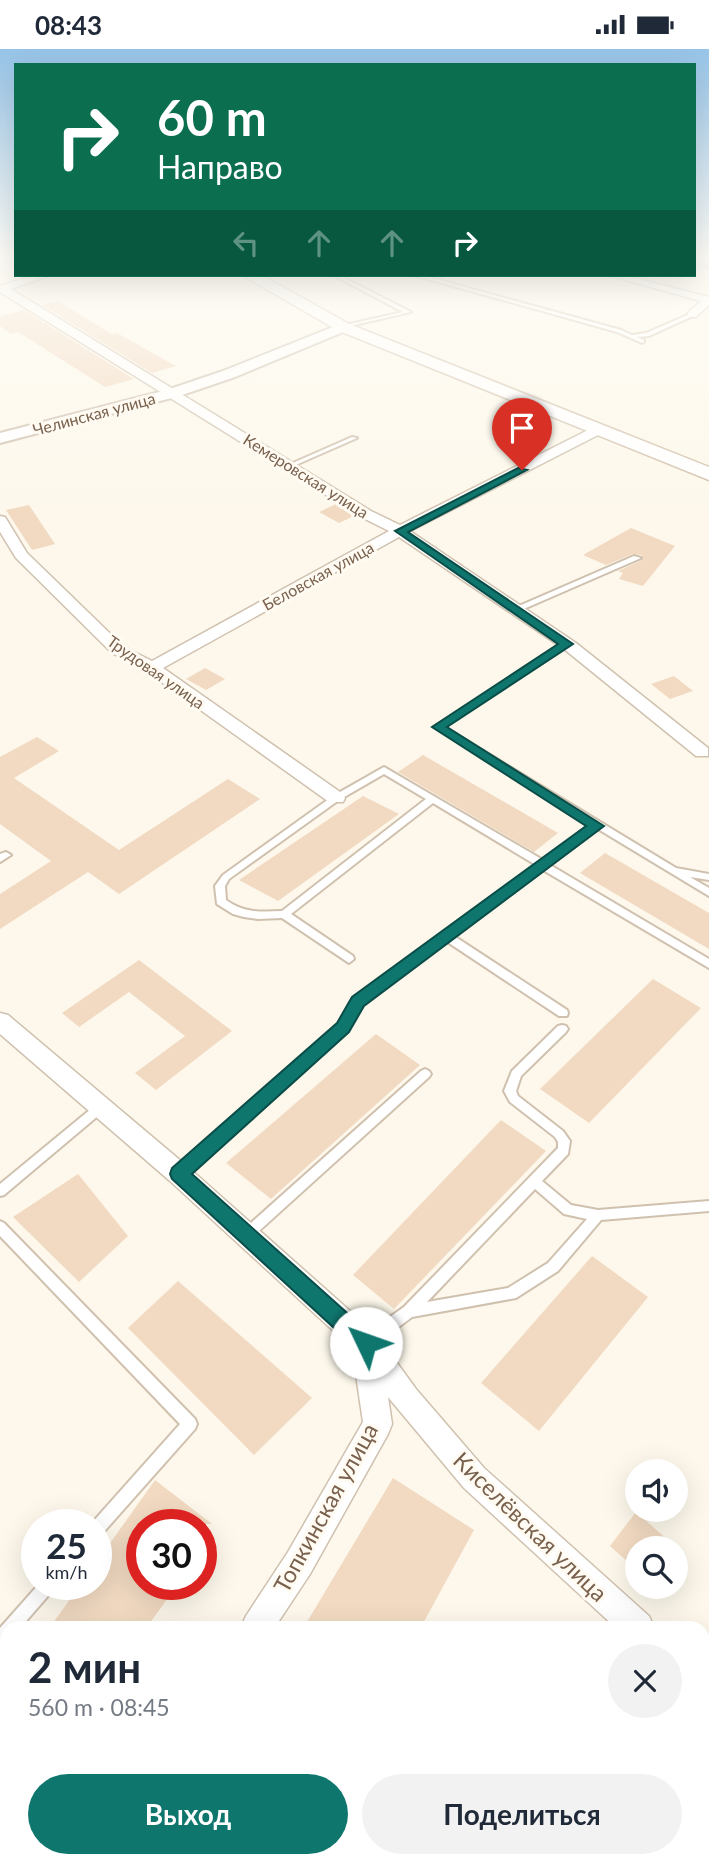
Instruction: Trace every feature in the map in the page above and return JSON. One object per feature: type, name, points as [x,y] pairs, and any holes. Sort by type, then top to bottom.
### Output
[{"type":"main road","points":[[383,343],[709,474]]},
{"type":"street","name":"Кемеровская улица","points":[[90,343],[366,514],[400,531],[566,644],[702,753]]},
{"type":"street","name":"Челинская улица","points":[[0,439],[173,393],[305,343]]},
{"type":"street","name":"Беловская улица","points":[[152,668],[400,531],[598,430]]},
{"type":"street","name":"Трудовая улица","points":[[0,520],[22,555],[118,650],[152,668],[336,798]]},
{"type":"street","name":"Киселёвская улица","points":[[0,1021],[179,1174],[366,1343],[405,1399],[474,1478],[631,1621]]},
{"type":"street","name":"Топкинская улица","points":[[261,1621],[299,1563],[378,1424],[366,1343]]},
{"type":"lane","points":[[289,466],[354,438]]},
{"type":"lane","points":[[516,609],[637,558]]},
{"type":"lane","points":[[566,644],[438,727],[709,893]]},
{"type":"lane","points":[[432,799],[284,914],[253,916],[235,913],[221,902],[220,886],[226,877],[336,798],[384,770],[709,964]]},
{"type":"lane","points":[[179,1174],[343,1027],[358,1001],[596,826]]},
{"type":"lane","points":[[669,869],[709,877]]},
{"type":"lane","points":[[284,914],[349,958]]},
{"type":"lane","points":[[446,936],[563,1013]]},
{"type":"lane","points":[[366,1343],[409,1311],[564,1150],[564,1141],[559,1134],[514,1099],[510,1091],[516,1073],[562,1029]]},
{"type":"lane","points":[[246,1235],[425,1074]]},
{"type":"lane","points":[[0,1191],[101,1107]]},
{"type":"lane","points":[[534,1181],[568,1210],[598,1215],[709,1206]]},
{"type":"lane","points":[[409,1311],[511,1294],[553,1267],[598,1215]]},
{"type":"lane","points":[[0,1227],[190,1424],[112,1512]]},
{"type":"lane","points":[[16,1621],[35,1600]]},
{"type":"building","points":[[35,343],[76,343],[134,379],[105,387]]},
{"type":"building","points":[[103,343],[135,343],[176,366],[152,373]]},
{"type":"building","points":[[336,504],[354,516],[339,523],[319,512]]},
{"type":"building","points":[[29,505],[55,544],[32,550],[6,510]]},
{"type":"building","points":[[631,528],[675,546],[643,586],[619,579],[623,573],[618,571],[642,560],[642,555],[633,554],[606,565],[583,555]]},
{"type":"building","points":[[205,668],[225,679],[206,690],[186,679]]},
{"type":"building","points":[[674,676],[693,691],[670,699],[651,684]]},
{"type":"building","points":[[37,737],[59,751],[14,778],[119,850],[228,779],[260,799],[119,894],[88,872],[0,929],[0,894],[51,861],[0,824],[0,757]]},
{"type":"building","points":[[423,755],[558,833],[534,852],[398,772]]},
{"type":"building","points":[[363,796],[399,814],[278,901],[239,880]]},
{"type":"building","points":[[605,853],[709,913],[709,949],[580,873]]},
{"type":"building","points":[[139,960],[232,1031],[156,1090],[135,1073],[185,1036],[129,992],[79,1027],[62,1013]]},
{"type":"building","points":[[653,979],[701,1008],[589,1123],[540,1089]]},
{"type":"building","points":[[376,1034],[420,1065],[271,1199],[226,1163]]},
{"type":"building","points":[[501,1120],[546,1151],[394,1309],[353,1275]]},
{"type":"building","points":[[78,1174],[128,1236],[79,1282],[13,1217]]},
{"type":"building","points":[[592,1256],[648,1297],[539,1431],[481,1383]]},
{"type":"building","points":[[178,1281],[312,1398],[254,1455],[128,1328]]},
{"type":"building","points":[[393,1478],[474,1530],[424,1621],[308,1621]]},
{"type":"building","points":[[155,1480],[193,1509],[134,1509]]},
{"type":"building","points":[[126,1521],[126,1600],[166,1600],[151,1621],[54,1621],[69,1600],[112,1600],[112,1540]]},
{"type":"building","points":[[628,1522],[647,1522],[663,1536],[625,1536],[625,1559],[610,1546]]},
{"type":"route","points":[[366,1343],[179,1174],[343,1027],[358,1001],[596,826],[438,727],[566,644],[400,531],[522,470]]}]
